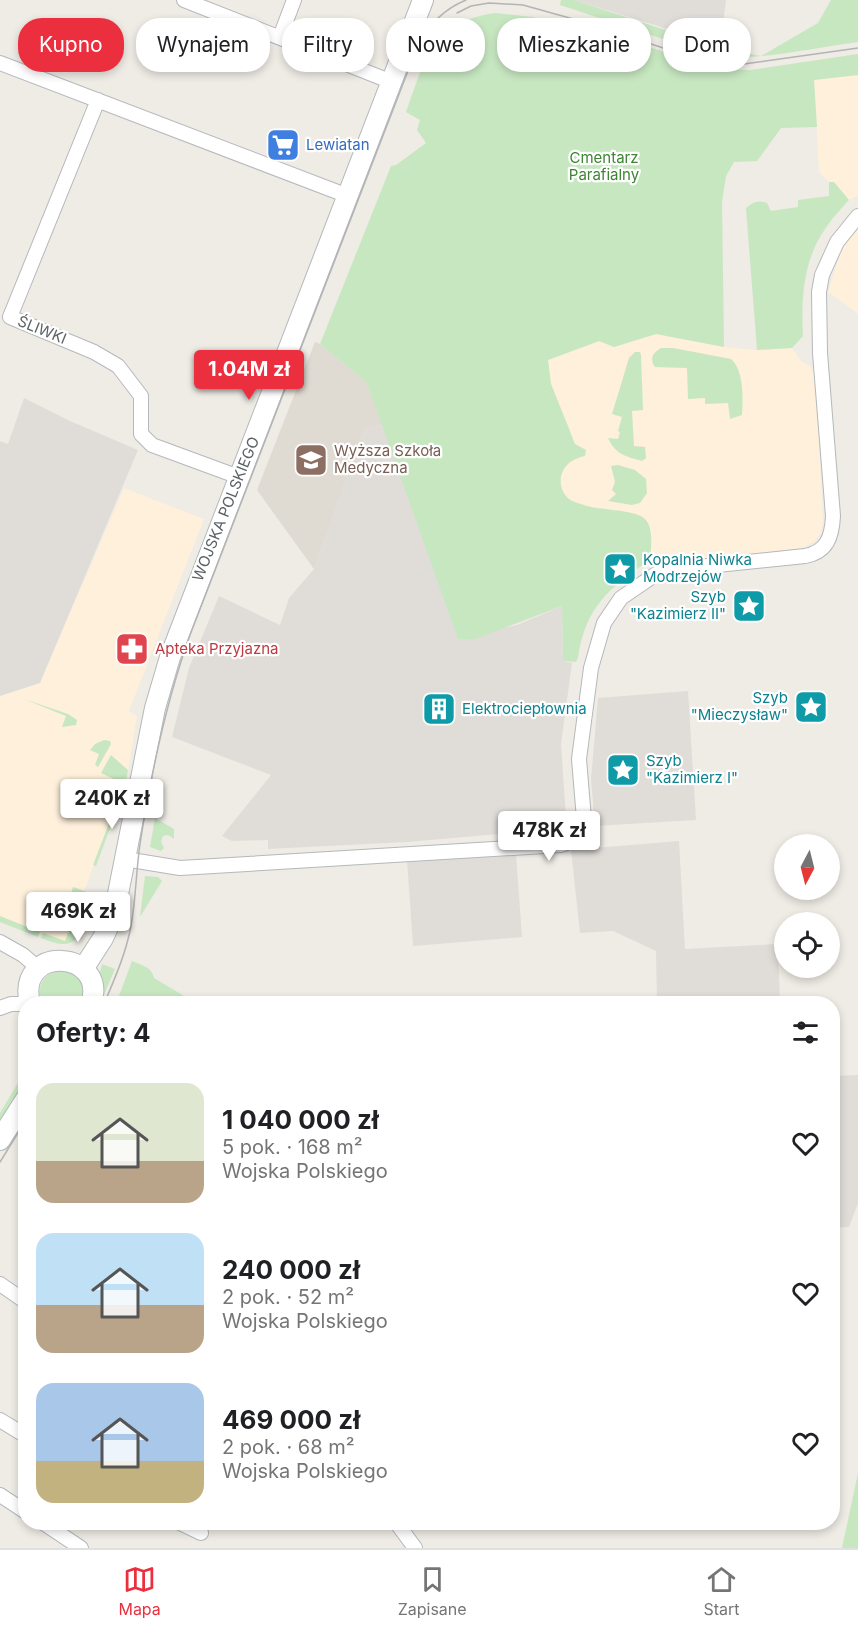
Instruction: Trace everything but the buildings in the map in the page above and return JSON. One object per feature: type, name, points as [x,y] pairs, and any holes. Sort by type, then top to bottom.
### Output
[{"type":"main road","name":"WOJSKA POLSKIEGO","points":[[83,969],[110,924],[119,893],[154,708],[164,675],[195,589],[423,0]]},
{"type":"main road","points":[[21,996],[38,968],[51,961],[63,960],[74,962],[83,969],[92,983],[92,996]]},
{"type":"main road","points":[[0,1140],[18,1112]]},
{"type":"street","points":[[184,0],[392,82]]},
{"type":"street","points":[[280,37],[294,0]]},
{"type":"street","points":[[0,63],[348,196]]},
{"type":"street","name":"ŚLIWKI","points":[[98,100],[10,317],[94,352],[118,366],[141,396],[141,434],[152,445],[239,477]]},
{"type":"street","points":[[125,859],[180,868],[226,866],[561,845],[579,838],[584,819],[579,759],[591,668],[604,623],[621,598],[656,574],[698,567],[813,555],[828,544],[832,535],[833,516],[820,353],[819,292],[822,275],[833,250],[858,216]]},
{"type":"street","points":[[0,942],[23,955],[38,968]]},
{"type":"street","points":[[0,1284],[18,1296]]},
{"type":"street","points":[[0,1420],[18,1431]]},
{"type":"street","points":[[0,1495],[18,1507]]},
{"type":"street","points":[[54,1530],[81,1548]]},
{"type":"street","points":[[195,1530],[201,1533]]},
{"type":"street","points":[[402,1530],[415,1548]]},
{"type":"shaded area","points":[[574,0],[726,0],[724,18],[663,18],[663,28],[651,24],[651,18],[632,18]]},
{"type":"shaded area","points":[[858,75],[858,196],[849,200],[834,182],[829,182],[819,172],[814,80]]},
{"type":"shaded area","points":[[858,228],[858,314],[828,292],[841,250]]},
{"type":"shaded area","points":[[656,334],[724,347],[757,350],[792,348],[802,362],[809,365],[816,376],[823,521],[821,532],[815,541],[803,548],[777,551],[673,562],[650,560],[606,541],[550,495],[570,430],[551,384],[548,360],[600,341],[614,347]]},
{"type":"shaded area","name":"Wyższa Szkoła Medyczna","points":[[315,342],[367,383],[383,425],[364,429],[314,569],[257,490]]},
{"type":"shaded area","points":[[24,398],[70,421],[138,450],[40,683],[0,696],[0,441],[8,444]]},
{"type":"shaded area","points":[[383,425],[458,638],[517,625],[562,606],[563,661],[572,663],[561,744],[566,818],[555,829],[407,842],[268,849],[268,840],[232,841],[222,836],[271,775],[172,737],[189,668],[219,596],[280,625],[289,598],[314,569],[364,429]]},
{"type":"shaded area","points":[[124,488],[204,519],[129,711],[137,716],[127,778],[64,944],[0,919],[0,696],[40,682]]},
{"type":"shaded area","points":[[688,691],[696,820],[595,826],[591,779],[598,698]]},
{"type":"shaded area","points":[[679,841],[685,949],[774,944],[774,978],[779,978],[780,996],[657,996],[656,951],[613,931],[580,933],[571,850]]},
{"type":"shaded area","points":[[516,854],[522,937],[413,946],[407,860]]},
{"type":"shaded area","points":[[858,1075],[858,1203],[849,1227],[840,1228],[840,1076]]},
{"type":"green space","points":[[561,0],[574,0],[629,18],[600,18],[560,5]]},
{"type":"green space","points":[[831,0],[858,0],[858,42],[770,55],[753,57],[751,54],[761,56],[818,23]]},
{"type":"green space","name":"Cmentarz Parafialny","points":[[495,13],[536,18],[497,18],[497,72],[651,72],[651,48],[663,51],[663,72],[751,72],[751,70],[858,54],[858,75],[814,80],[817,127],[781,128],[757,161],[734,162],[726,176],[722,202],[724,347],[656,334],[614,347],[599,341],[548,360],[551,384],[575,444],[586,450],[585,456],[572,461],[563,471],[561,482],[566,497],[587,506],[641,516],[648,523],[651,533],[650,560],[611,589],[593,612],[581,640],[576,662],[563,661],[562,606],[475,639],[458,639],[367,383],[320,344],[391,166],[396,165],[426,143],[417,130],[420,120],[406,112],[420,72],[485,72],[485,18],[473,18]]},
{"type":"green space","points":[[651,25],[663,29],[663,39],[651,35]]},
{"type":"green space","points":[[829,182],[834,182],[849,200],[828,225],[812,254],[803,294],[803,336],[792,348],[757,350],[746,208],[758,202],[767,203],[771,211],[798,207],[798,200],[829,196]]},
{"type":"green space","points":[[661,348],[673,348],[731,359],[740,377],[742,415],[730,419],[728,403],[705,404],[705,398],[688,399],[687,368],[655,367],[653,364],[653,356]]},
{"type":"green space","points":[[635,352],[640,352],[641,355],[643,410],[632,411],[634,446],[645,447],[646,458],[642,461],[618,451],[608,438],[618,439],[622,417],[612,414],[629,358]]},
{"type":"green space","points":[[618,465],[635,470],[646,479],[647,493],[640,503],[632,505],[608,501],[616,494],[612,490],[615,482],[611,466]]},
{"type":"green space","points":[[24,699],[68,714],[77,720],[76,725],[62,727],[66,716]]},
{"type":"green space","points":[[104,740],[110,741],[111,744],[98,767],[95,765],[99,754],[90,750],[95,744]]},
{"type":"green space","points":[[111,755],[128,770],[125,788],[96,866],[93,865],[124,784],[101,773]]},
{"type":"green space","points":[[155,818],[174,829],[174,839],[168,835],[163,836],[161,842],[164,848],[161,851],[150,847]]},
{"type":"green space","points":[[145,876],[158,877],[162,881],[140,917]]},
{"type":"green space","points":[[73,887],[90,893],[81,933],[73,921],[80,902],[70,897]]},
{"type":"green space","points":[[0,916],[40,932],[38,937],[0,922]]},
{"type":"green space","points":[[70,928],[78,937],[69,943],[60,944],[41,938],[43,933],[65,941]]},
{"type":"green space","points":[[132,961],[146,967],[154,978],[184,996],[119,996]]},
{"type":"green space","points":[[102,964],[115,969],[103,996],[98,982]]},
{"type":"green space","points":[[62,970],[78,978],[83,986],[83,996],[40,996],[43,981],[56,971]]},
{"type":"green space","points":[[18,1083],[18,1097],[0,1127],[0,1113]]},
{"type":"green space","points":[[858,1473],[858,1548],[842,1548]]},
{"type":"tram line","points":[[107,996],[129,936],[140,844],[154,764],[190,635],[418,45],[438,18],[466,0]]},
{"type":"tram line","points":[[457,13],[471,6],[489,3],[523,5],[584,22],[706,62],[737,65],[858,48]]},
{"type":"tram line","points":[[0,1162],[18,1133]]},
{"type":"place","name":"Lewiatan","points":[[283,145]]},
{"type":"place","name":"Wyższa Szkoła Medyczna","points":[[311,460]]},
{"type":"place","name":"Kopalnia Niwka Modrzejów","points":[[620,569]]},
{"type":"place","name":"Szyb \"Kazimierz II\"","points":[[749,606]]},
{"type":"place","name":"Apteka Przyjazna","points":[[132,649]]},
{"type":"place","name":"Szyb \"Mieczysław\"","points":[[811,707]]},
{"type":"place","name":"Elektrociepłownia","points":[[439,709]]},
{"type":"place","name":"Szyb \"Kazimierz I\"","points":[[623,770]]}]
